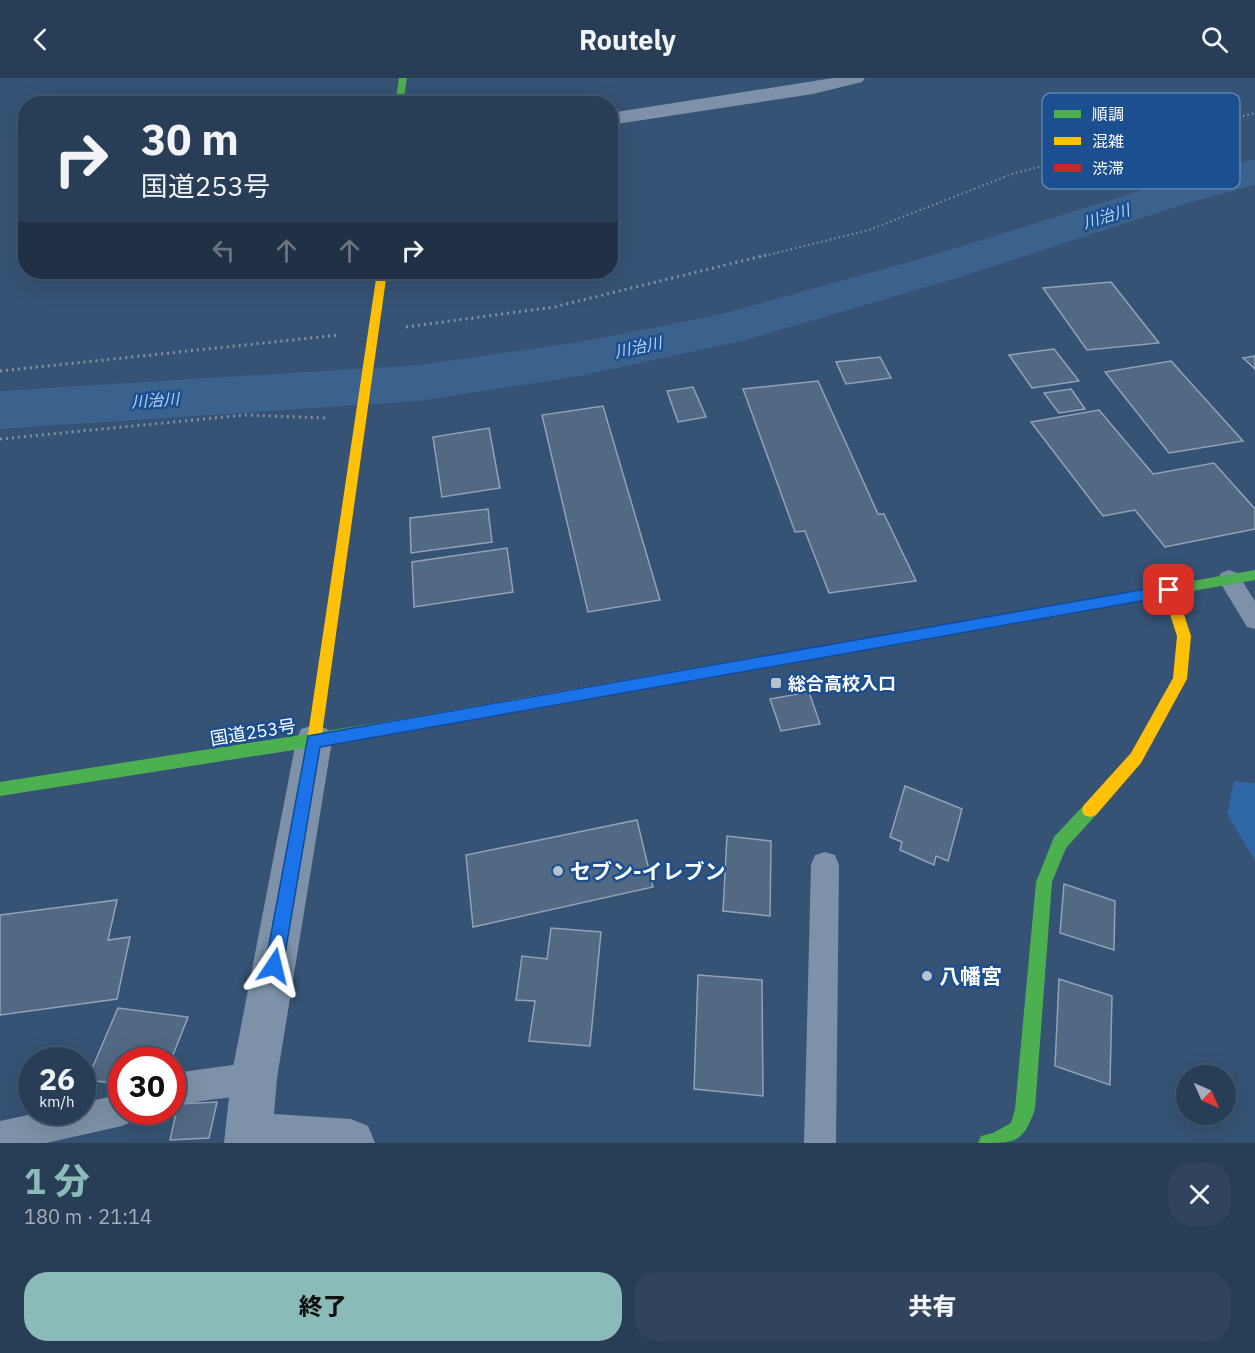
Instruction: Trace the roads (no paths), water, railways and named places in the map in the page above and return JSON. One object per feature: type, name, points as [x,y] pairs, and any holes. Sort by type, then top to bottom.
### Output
[{"type":"main road","points":[[400,96],[403,78]]},
{"type":"main road","points":[[314,741],[381,279]]},
{"type":"main road","name":"国道253号","points":[[0,789],[314,741],[1255,574]]},
{"type":"main road","points":[[988,1143],[995,1143],[1019,1129],[1025,1109],[1044,882],[1060,843],[1136,758],[1180,680],[1184,636],[1169,590]]},
{"type":"street","points":[[618,118],[813,88],[856,78]]},
{"type":"street","points":[[314,741],[254,1078],[249,1139],[351,1143]]},
{"type":"lane","points":[[1229,579],[1255,620]]},
{"type":"lane","points":[[820,1143],[825,865]]},
{"type":"lane","points":[[186,1087],[254,1078]]},
{"type":"lane","points":[[0,1137],[108,1113]]},
{"type":"waterway","name":"川治川","points":[[1240,176],[1255,172]]},
{"type":"waterway","name":"川治川","points":[[0,410],[419,383],[580,359],[728,329],[940,268],[1192,189]]},
{"type":"place","name":"総合高校入口","points":[[776,683]]},
{"type":"place","name":"セブン-イレブン","points":[[558,871]]},
{"type":"place","name":"八幡宮","points":[[927,976]]}]
